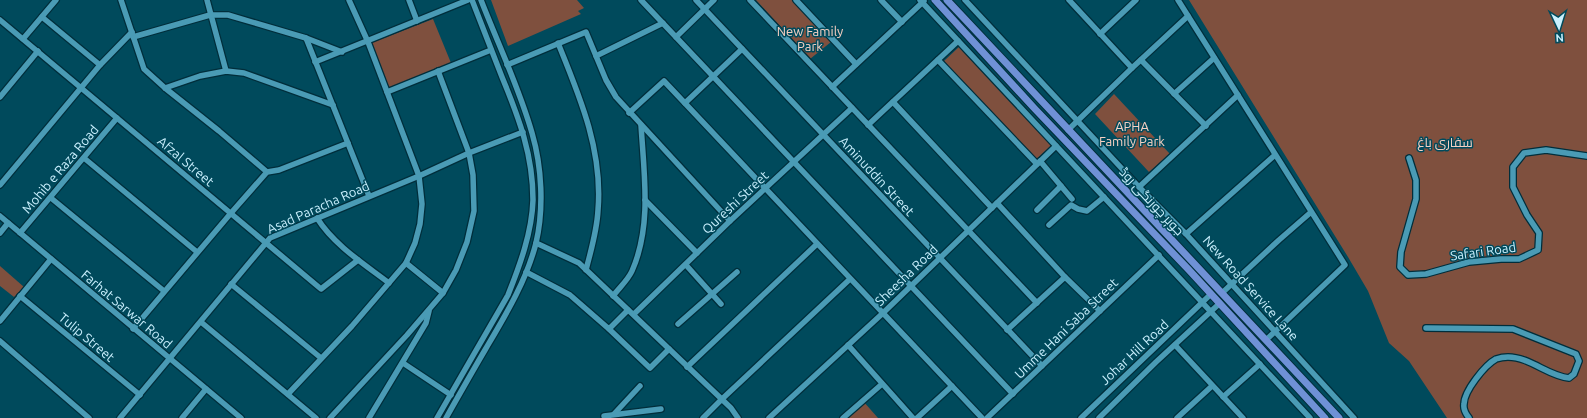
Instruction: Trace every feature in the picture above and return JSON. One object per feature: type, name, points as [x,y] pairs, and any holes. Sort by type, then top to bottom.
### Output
[{"type":"main road","name":"جوہر چورنگی روڈ","points":[[935,0],[1054,129],[1220,303],[1325,418]]},
{"type":"main road","name":"جوہر چورنگی روڈ","points":[[947,0],[1339,418]]},
{"type":"main road","points":[[1148,228],[1154,220]]},
{"type":"main road","points":[[1160,240],[1166,233]]},
{"type":"street","points":[[24,39],[56,0]]},
{"type":"street","points":[[120,0],[144,69],[165,88],[220,131],[267,172]]},
{"type":"street","points":[[207,0],[226,71]]},
{"type":"street","points":[[288,394],[406,263],[415,243],[420,224],[422,204],[419,176],[368,42],[349,0]]},
{"type":"street","points":[[409,0],[417,21]]},
{"type":"street","points":[[315,62],[368,42],[468,0]]},
{"type":"street","points":[[437,418],[508,295],[526,244],[533,201],[531,169],[523,132],[472,0]]},
{"type":"street","points":[[446,418],[512,305],[536,243],[540,212],[541,189],[538,162],[532,134],[481,0]]},
{"type":"street","points":[[642,0],[1013,394]]},
{"type":"street","name":"Aminuddin Street","points":[[696,0],[1042,366]]},
{"type":"street","points":[[676,37],[714,0]]},
{"type":"street","points":[[750,0],[1037,303]]},
{"type":"street","points":[[796,0],[856,64]]},
{"type":"street","points":[[881,0],[902,22]]},
{"type":"street","name":"New Road Service Lane","points":[[965,0],[1186,234],[1354,418]]},
{"type":"street","points":[[1069,0],[1132,68]]},
{"type":"street","points":[[1100,34],[1136,0]]},
{"type":"street","points":[[1178,0],[1310,213],[1345,265],[1266,340]]},
{"type":"street","points":[[832,87],[923,1],[1046,136],[1310,418]]},
{"type":"street","points":[[0,185],[100,65],[132,34],[210,15],[228,15],[306,38],[342,52]]},
{"type":"street","points":[[1068,130],[1188,16]]},
{"type":"street","points":[[42,17],[100,65]]},
{"type":"street","name":"Afzal Street","points":[[0,20],[321,289],[358,260]]},
{"type":"street","points":[[482,25],[490,22]]},
{"type":"street","points":[[596,56],[663,23]]},
{"type":"street","points":[[507,65],[586,32],[616,97],[730,221]]},
{"type":"street","points":[[306,38],[369,196]]},
{"type":"street","points":[[868,125],[958,41]]},
{"type":"street","points":[[558,43],[583,104],[592,138],[597,170],[598,210],[594,239],[586,270]]},
{"type":"street","points":[[685,103],[742,49]]},
{"type":"street","points":[[387,92],[491,50]]},
{"type":"street","points":[[0,98],[38,51]]},
{"type":"street","points":[[1174,94],[1214,58]]},
{"type":"street","points":[[938,60],[1072,198]]},
{"type":"street","points":[[1141,60],[1206,126]]},
{"type":"street","points":[[165,88],[200,76],[226,71],[244,73],[333,105]]},
{"type":"street","points":[[330,418],[407,335],[443,292],[456,270],[467,242],[474,212],[474,194],[469,153],[438,71]]},
{"type":"street","points":[[629,112],[664,81],[982,418]]},
{"type":"street","points":[[1140,187],[1238,95]]},
{"type":"street","points":[[893,102],[992,208]]},
{"type":"street","name":"Qureshi Street","points":[[634,314],[730,221],[852,108]]},
{"type":"street","name":"Mohib e Raza Road","points":[[20,233],[117,118]]},
{"type":"street","points":[[613,296],[631,273],[639,250],[645,224],[641,125]]},
{"type":"street","points":[[1046,136],[1054,129]]},
{"type":"street","name":"Asad Paracha Road","points":[[120,418],[270,238],[419,176],[469,153],[523,132]]},
{"type":"street","points":[[133,329],[197,252],[267,172],[279,170],[348,143]]},
{"type":"street","name":"Sheesha Road","points":[[769,418],[883,313],[1056,146]]},
{"type":"street","name":"Safari Road","points":[[1409,158],[1416,180],[1416,199],[1401,252],[1400,267],[1408,275],[1426,274],[1469,262],[1519,259],[1538,250],[1539,233],[1527,215],[1513,187],[1513,168],[1524,153],[1546,150],[1587,156]]},
{"type":"street","points":[[1186,234],[1275,155]]},
{"type":"street","points":[[84,158],[197,252]]},
{"type":"street","points":[[1037,210],[1061,186]]},
{"type":"street","points":[[1049,225],[1071,205],[1078,209],[1087,211],[1104,197]]},
{"type":"street","points":[[51,198],[164,291]]},
{"type":"street","points":[[645,200],[697,253]]},
{"type":"street","points":[[997,203],[1065,277],[1100,311]]},
{"type":"street","points":[[1222,293],[1310,213]]},
{"type":"street","name":"Farhat Sarwar Road","points":[[0,216],[241,418]]},
{"type":"street","points":[[317,218],[324,229],[358,260],[389,283]]},
{"type":"street","points":[[0,233],[8,223]]},
{"type":"street","points":[[536,243],[580,263],[613,296],[634,314],[738,418]]},
{"type":"street","points":[[687,367],[817,244]]},
{"type":"street","name":"Umme Hani Saba Street","points":[[987,418],[1159,255]]},
{"type":"street","points":[[0,321],[51,259]]},
{"type":"street","points":[[406,263],[443,292]]},
{"type":"street","points":[[686,265],[721,304]]},
{"type":"street","points":[[526,272],[570,295],[650,368],[669,349]]},
{"type":"street","points":[[678,324],[737,272]]},
{"type":"street","points":[[1008,330],[1065,277]]},
{"type":"street","points":[[703,418],[850,279]]},
{"type":"street","points":[[232,284],[321,358]]},
{"type":"street","name":"Johar Hill Road","points":[[1081,418],[1211,294]]},
{"type":"street","name":"Tulip Street","points":[[20,296],[140,395]]},
{"type":"street","name":"Johar Hill Road","points":[[1099,418],[1175,344],[1220,303]]},
{"type":"street","points":[[369,418],[426,323],[431,307]]},
{"type":"street","points":[[609,329],[628,310]]},
{"type":"street","points":[[200,322],[316,418]]},
{"type":"street","points":[[1426,328],[1513,329],[1576,354],[1579,361],[1574,374],[1569,378],[1561,377],[1542,367],[1524,361],[1508,357],[1496,359],[1480,374],[1468,391],[1464,403],[1465,412],[1469,418]]},
{"type":"street","points":[[0,341],[89,418]]},
{"type":"street","points":[[1175,344],[1243,418]]},
{"type":"street","points":[[848,345],[913,418]]},
{"type":"street","points":[[403,363],[451,395]]},
{"type":"street","points":[[1223,397],[1260,364]]},
{"type":"street","points":[[843,418],[882,384]]},
{"type":"street","points":[[614,414],[640,386]]},
{"type":"street","points":[[917,418],[952,386]]},
{"type":"street","points":[[1178,418],[1212,386]]},
{"type":"street","points":[[182,418],[206,389]]},
{"type":"street","points":[[604,416],[614,414],[632,415],[661,409]]},
{"type":"green space","points":[[491,0],[577,0],[584,8],[578,11],[581,14],[508,46]]},
{"type":"green space","name":"New Family Park","points":[[756,0],[792,0],[831,42],[810,59]]},
{"type":"green space","name":"سفاری باغ","points":[[1189,0],[1587,0],[1587,418],[1447,418],[1409,361],[1389,343],[1368,291]]},
{"type":"green space","points":[[433,19],[451,63],[389,88],[371,43]]},
{"type":"green space","points":[[961,45],[1053,144],[1033,162],[944,61]]},
{"type":"green space","name":"APHA Family Park","points":[[1114,94],[1170,154],[1149,172],[1095,114]]},
{"type":"green space","points":[[0,266],[24,287],[14,297],[0,286]]},
{"type":"green space","points":[[863,401],[878,418],[843,418]]}]
